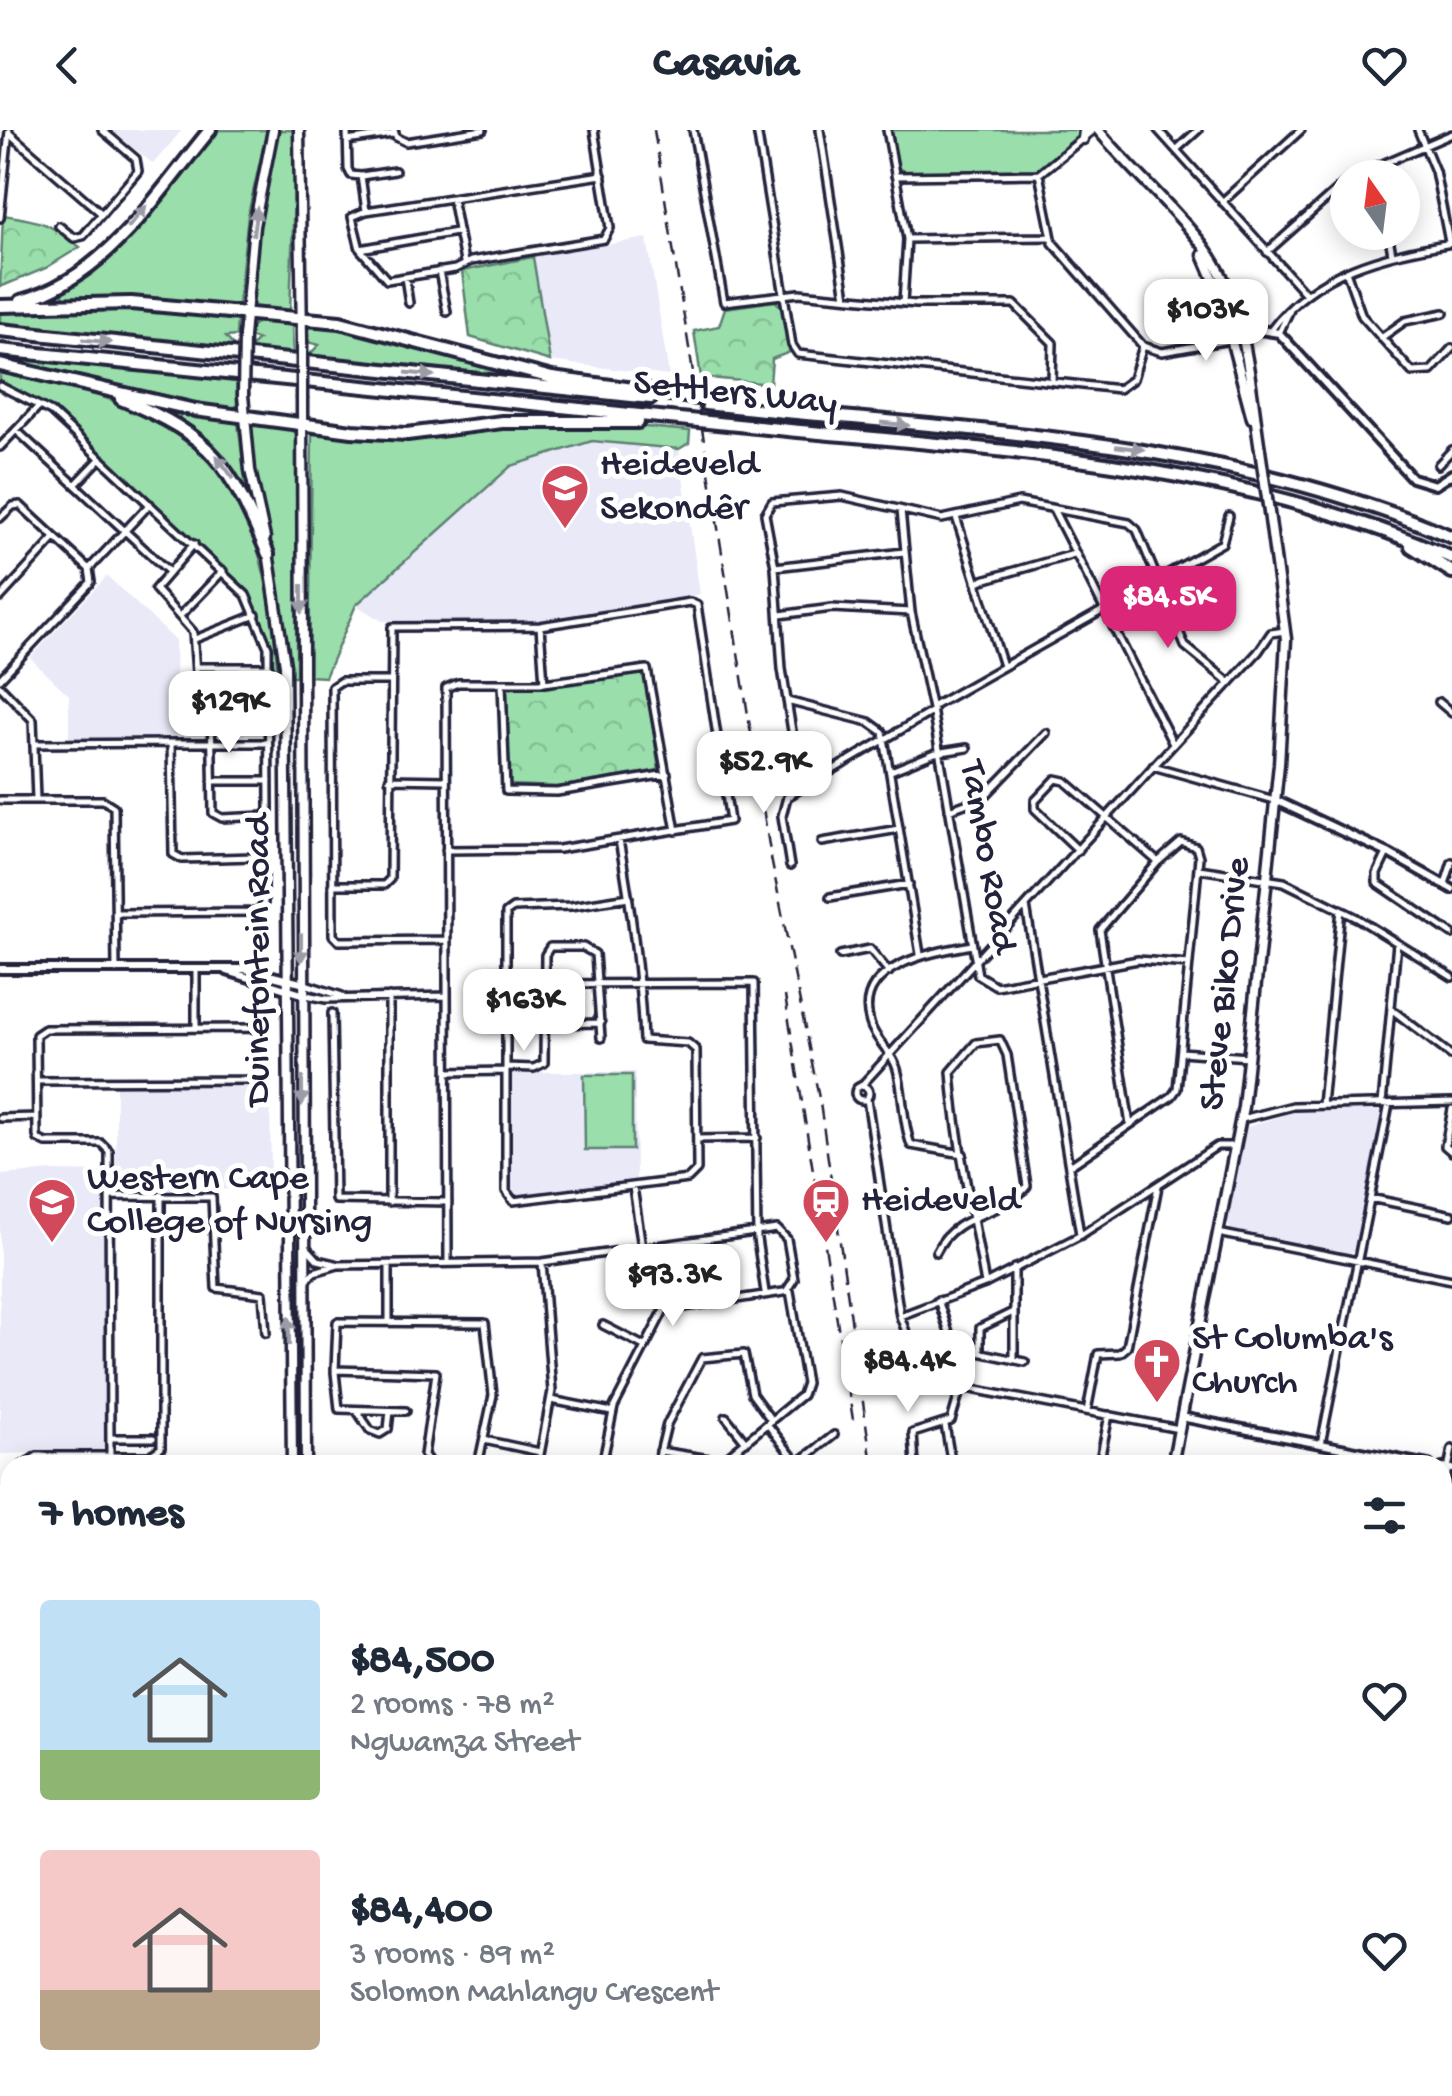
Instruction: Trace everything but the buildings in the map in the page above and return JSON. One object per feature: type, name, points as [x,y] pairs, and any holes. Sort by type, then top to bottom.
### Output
[{"type":"highway","points":[[0,306],[53,290],[97,261],[210,130]]},
{"type":"highway","points":[[0,306],[100,302],[374,329],[552,378],[686,399]]},
{"type":"highway","name":"Settlers Way","points":[[0,330],[705,401],[1197,458],[1330,492],[1452,537]]},
{"type":"highway","name":"Settlers Way","points":[[0,350],[1118,465],[1282,498],[1358,520],[1452,558]]},
{"type":"highway","points":[[0,365],[101,390],[244,417],[406,434],[515,422],[686,420]]},
{"type":"highway","points":[[101,390],[162,416],[215,454],[243,494],[268,554]]},
{"type":"highway","points":[[1282,498],[1409,545],[1452,572]]},
{"type":"main road","name":"Duinefontein Road","points":[[273,130],[258,200],[245,314],[243,395],[286,665],[292,1455]]},
{"type":"main road","name":"Duinefontein Road","points":[[300,130],[306,1455]]},
{"type":"main road","points":[[1096,130],[1191,234],[1220,274],[1242,335],[1258,436]]},
{"type":"main road","points":[[1191,234],[1213,275],[1258,436]]},
{"type":"main road","name":"Steve Biko Drive","points":[[1173,1455],[1242,1119],[1277,802],[1285,630],[1258,436]]},
{"type":"street","points":[[59,226],[80,238],[139,168],[136,159],[102,130]]},
{"type":"street","points":[[346,130],[349,172],[361,176],[395,171]]},
{"type":"street","points":[[347,140],[395,132],[406,142],[484,130]]},
{"type":"street","points":[[594,130],[602,175],[608,236],[600,241],[464,262],[439,272],[384,280],[360,249],[352,219],[366,210],[602,175]]},
{"type":"street","points":[[693,130],[722,300],[730,305],[784,296],[1016,304],[1053,343],[1052,382]]},
{"type":"street","points":[[757,130],[792,348],[800,356],[1125,387],[1135,376],[1143,346]]},
{"type":"street","points":[[820,130],[846,297]]},
{"type":"street","points":[[887,130],[907,240],[902,303]]},
{"type":"street","points":[[895,176],[1038,174],[1084,134],[1096,130]]},
{"type":"street","points":[[1158,130],[1304,293]]},
{"type":"street","points":[[1176,150],[1198,130]]},
{"type":"street","points":[[1222,202],[1301,130]]},
{"type":"street","points":[[1038,174],[1050,237],[1143,346],[1162,352],[1275,331],[1304,293],[1346,271],[1392,254],[1451,243],[1435,171],[1418,130]]},
{"type":"street","points":[[9,132],[102,214]]},
{"type":"street","points":[[0,218],[9,132]]},
{"type":"street","points":[[1391,160],[1452,134]]},
{"type":"street","points":[[7,153],[25,148]]},
{"type":"street","points":[[361,176],[366,210]]},
{"type":"street","points":[[1268,252],[1330,196]]},
{"type":"street","points":[[452,198],[464,262]]},
{"type":"street","points":[[360,249],[456,232]]},
{"type":"street","points":[[907,240],[1050,237]]},
{"type":"street","points":[[1391,250],[1392,254]]},
{"type":"street","points":[[1346,271],[1358,310],[1416,374],[1432,371],[1452,348]]},
{"type":"street","points":[[439,272],[446,312]]},
{"type":"street","points":[[405,277],[409,303]]},
{"type":"street","points":[[1382,338],[1404,321],[1444,313]]},
{"type":"street","points":[[1275,331],[1412,478],[1435,485],[1452,474]]},
{"type":"street","points":[[0,387],[40,404],[242,589],[268,647],[265,816],[215,816],[211,704]]},
{"type":"street","points":[[0,447],[40,404]]},
{"type":"street","points":[[16,430],[168,572]]},
{"type":"street","points":[[1438,465],[1452,450]]},
{"type":"street","points":[[75,485],[101,458]]},
{"type":"street","points":[[802,786],[765,514],[772,502],[842,496],[942,519],[1014,502],[1133,526],[1187,650],[1230,683]]},
{"type":"street","points":[[0,518],[18,504],[89,569],[91,582],[0,683],[32,717],[36,800]]},
{"type":"street","points":[[89,569],[150,504]]},
{"type":"street","points":[[1053,509],[1172,743]]},
{"type":"street","name":"Tambo Road","points":[[901,510],[911,612],[981,979],[996,986],[1145,960],[1189,964]]},
{"type":"street","points":[[790,866],[782,810],[787,797],[1003,666],[1225,540],[1228,516]]},
{"type":"street","points":[[956,517],[1003,666]]},
{"type":"street","points":[[0,598],[56,538]]},
{"type":"street","points":[[194,544],[156,591],[195,639],[198,700],[211,704],[268,704]]},
{"type":"street","points":[[775,567],[904,552]]},
{"type":"street","points":[[976,582],[1075,554]]},
{"type":"street","points":[[179,616],[223,571]]},
{"type":"street","points":[[332,885],[390,881],[389,632],[394,626],[540,626],[690,602],[696,605],[731,816],[724,824],[559,850],[446,850]]},
{"type":"street","points":[[780,615],[832,608],[911,612]]},
{"type":"street","points":[[195,639],[256,615]]},
{"type":"street","points":[[540,626],[544,682]]},
{"type":"street","points":[[1176,1428],[961,1386],[921,1372],[896,1296],[865,1088],[1271,633],[1285,630]]},
{"type":"street","points":[[196,667],[268,666]]},
{"type":"street","points":[[448,1264],[446,688],[458,683],[544,682],[648,670],[676,831]]},
{"type":"street","points":[[389,681],[340,681],[332,687],[332,885],[336,940],[447,940]]},
{"type":"street","points":[[502,684],[506,792],[557,792],[667,774]]},
{"type":"street","points":[[788,701],[876,724],[885,738],[920,954]]},
{"type":"street","points":[[1439,702],[1452,713]]},
{"type":"street","points":[[950,810],[984,797],[1046,733]]},
{"type":"street","points":[[116,912],[257,912],[263,908],[264,866],[260,859],[182,858],[173,854],[171,743]]},
{"type":"street","points":[[34,744],[268,744]]},
{"type":"street","points":[[890,771],[940,752],[967,748]]},
{"type":"street","points":[[1152,766],[1277,802],[1388,853],[1448,887],[1452,862]]},
{"type":"street","points":[[1078,850],[1034,809],[1034,801],[1053,780],[1062,778],[1158,862]]},
{"type":"street","points":[[389,780],[445,780]]},
{"type":"street","points":[[212,781],[268,781]]},
{"type":"street","points":[[0,800],[104,800],[114,807],[116,970]]},
{"type":"street","points":[[822,842],[899,829]]},
{"type":"street","points":[[619,840],[629,897],[642,983],[643,1040],[688,1043],[696,1050],[697,1170],[693,1176],[537,1202],[509,1199],[507,911],[629,897]]},
{"type":"street","points":[[1070,1166],[1130,1125],[1175,1092],[1199,869],[1196,847],[1181,842],[1100,927],[1130,1125]]},
{"type":"street","points":[[1388,853],[1376,876],[1377,883],[1452,934]]},
{"type":"street","points":[[1199,869],[1267,876],[1341,909],[1450,975],[1452,966]]},
{"type":"street","points":[[830,897],[908,884]]},
{"type":"street","points":[[1026,906],[1081,1235]]},
{"type":"street","points":[[1322,1105],[1341,909]]},
{"type":"street","points":[[1321,1444],[1386,1104],[1398,941]]},
{"type":"street","points":[[963,1154],[911,1145],[891,1055],[873,1031],[868,1012],[871,991],[889,972],[920,954],[972,945]]},
{"type":"street","points":[[447,1072],[542,1065],[545,955],[553,946],[593,950],[600,984],[601,1038]]},
{"type":"street","points":[[840,955],[870,949],[889,972]]},
{"type":"street","points":[[196,969],[196,1028]]},
{"type":"street","points":[[0,970],[221,969],[288,978],[350,997]]},
{"type":"street","points":[[221,969],[326,999],[447,996]]},
{"type":"street","points":[[545,984],[754,983],[757,1231],[766,1292]]},
{"type":"street","points":[[388,997],[390,1202]]},
{"type":"street","points":[[1391,1009],[1452,1056]]},
{"type":"street","points":[[332,1012],[334,1198],[341,1203],[448,1202]]},
{"type":"street","points":[[546,1024],[601,1023]]},
{"type":"street","points":[[36,1081],[261,1077],[263,1038],[260,1030],[196,1028],[38,1032],[36,1081],[38,1137],[44,1143],[107,1147],[110,1455]]},
{"type":"street","points":[[936,1252],[945,1233],[974,1218],[1027,1186],[1006,1054],[1000,1040],[976,1043],[952,1068],[963,1154],[974,1218],[985,1284]]},
{"type":"street","points":[[1181,1052],[1249,1058]]},
{"type":"street","points":[[865,1088],[855,1093],[865,1100]]},
{"type":"street","points":[[1242,1119],[1293,1106],[1452,1106],[1445,1146],[1452,1152]]},
{"type":"street","points":[[0,1118],[37,1117]]},
{"type":"street","points":[[697,1139],[756,1138]]},
{"type":"street","points":[[900,1316],[985,1284],[1081,1235],[1217,1146],[1236,1146]]},
{"type":"street","points":[[1087,1411],[1101,1351],[1120,1353],[1126,1349],[1158,1186]]},
{"type":"street","points":[[634,1187],[642,1248]]},
{"type":"street","points":[[153,1455],[163,1441],[161,1195]]},
{"type":"street","points":[[108,1196],[206,1195],[214,1200],[216,1288],[263,1294],[266,1334]]},
{"type":"street","points":[[1370,1198],[1452,1215]]},
{"type":"street","points":[[304,1284],[314,1272],[338,1265],[542,1262],[777,1229],[785,1235],[794,1279],[787,1290]]},
{"type":"street","points":[[1218,1233],[1452,1280]]},
{"type":"street","points":[[303,1241],[318,1260],[338,1265]]},
{"type":"street","points":[[540,1455],[551,1400],[542,1262]]},
{"type":"street","points":[[389,1264],[389,1320]]},
{"type":"street","points":[[1014,1268],[1014,1360]]},
{"type":"street","points":[[604,1455],[612,1412],[666,1308],[787,1290]]},
{"type":"street","points":[[729,1455],[802,1395],[806,1386],[794,1297],[787,1290]]},
{"type":"street","points":[[896,1296],[909,1310]]},
{"type":"street","points":[[938,1300],[950,1343],[1024,1362]]},
{"type":"street","points":[[980,1352],[980,1328],[1014,1312]]},
{"type":"street","points":[[406,1410],[337,1408],[337,1322],[485,1323],[493,1388],[480,1455]]},
{"type":"street","points":[[603,1325],[644,1346]]},
{"type":"street","points":[[659,1455],[666,1424],[697,1364],[705,1357],[744,1354],[752,1394],[792,1455]]},
{"type":"street","points":[[334,1370],[436,1373],[424,1455]]},
{"type":"street","points":[[915,1455],[914,1433],[945,1425],[954,1417],[961,1386]]},
{"type":"street","points":[[551,1400],[612,1412]]},
{"type":"street","points":[[358,1410],[370,1430],[380,1434],[388,1429],[390,1410]]},
{"type":"street","points":[[1101,1455],[1109,1415]]},
{"type":"street","points":[[726,1417],[746,1442]]},
{"type":"street","points":[[1182,1417],[1378,1455]]},
{"type":"street","points":[[945,1425],[951,1455]]},
{"type":"street","points":[[810,1455],[834,1436]]},
{"type":"street","points":[[110,1438],[153,1438]]},
{"type":"street","points":[[484,1440],[540,1452]]},
{"type":"street","points":[[660,1451],[679,1455]]},
{"type":"street","points":[[0,1684],[0,1780]]},
{"type":"shaded area","points":[[112,130],[182,130],[153,164]]},
{"type":"shaded area","points":[[647,238],[669,376],[550,361],[533,257]]},
{"type":"shaded area","name":"Heideveld Sekondêr","points":[[592,441],[679,449],[700,594],[540,621],[382,621],[356,605],[511,466]]},
{"type":"shaded area","points":[[107,576],[175,640],[176,739],[69,739],[69,695],[30,658]]},
{"type":"shaded area","points":[[512,1072],[635,1072],[636,1181],[517,1197],[512,1192]]},
{"type":"shaded area","points":[[270,1084],[271,1189],[121,1190],[116,1185],[116,1085]]},
{"type":"shaded area","points":[[1382,1110],[1355,1249],[1350,1253],[1230,1229],[1226,1220],[1247,1127],[1294,1112]]},
{"type":"shaded area","name":"Western Cape College of Nursing","points":[[104,1172],[105,1447],[100,1451],[0,1454],[0,1175]]},
{"type":"green space","points":[[216,130],[267,130],[248,215],[238,306],[63,297],[63,290],[106,259]]},
{"type":"green space","points":[[277,130],[296,130],[290,313],[250,308],[255,240]]},
{"type":"green space","points":[[889,130],[1080,130],[1077,138],[1039,170],[906,173],[896,166]]},
{"type":"green space","points":[[3,215],[46,225],[80,247],[46,268],[0,287]]},
{"type":"green space","points":[[533,257],[550,361],[470,337],[462,271]]},
{"type":"green space","points":[[775,301],[783,308],[790,352],[772,359],[770,384],[701,377],[694,331],[719,326],[725,308]]},
{"type":"green space","points":[[115,306],[233,317],[237,319],[236,336],[226,337],[236,349],[0,325],[0,311]]},
{"type":"green space","points":[[262,320],[292,326],[293,355],[247,350],[258,340],[248,336],[249,327]]},
{"type":"green space","points":[[308,324],[383,336],[512,377],[308,356],[319,345],[308,342]]},
{"type":"green space","points":[[7,356],[236,379],[237,405],[232,410],[6,360]]},
{"type":"green space","points":[[0,371],[89,393],[141,411],[178,432],[208,458],[231,489],[261,562],[270,602],[278,683],[271,684],[267,636],[243,588],[53,408],[0,384]]},
{"type":"green space","points":[[158,409],[238,422],[246,487],[205,440]]},
{"type":"green space","points":[[254,424],[291,428],[297,434],[296,676],[290,676],[283,613],[258,490],[250,428]]},
{"type":"green space","points":[[612,424],[690,431],[689,443],[679,449],[592,441],[511,466],[356,605],[325,677],[309,676],[312,434],[378,436],[519,425]]},
{"type":"green space","points":[[645,673],[659,770],[558,787],[509,785],[507,689]]},
{"type":"green space","points":[[584,1075],[632,1075],[632,1150],[585,1150]]},
{"type":"railway","points":[[654,130],[771,858],[820,1103],[871,1455]]},
{"type":"railway","points":[[785,996],[854,1426]]},
{"type":"place","name":"Heideveld Sekondêr","points":[[565,530]]},
{"type":"place","name":"Western Cape College of Nursing","points":[[52,1244]]},
{"type":"place","name":"Heideveld","points":[[826,1244]]},
{"type":"place","name":"St Columba's Church","points":[[1157,1404]]}]
